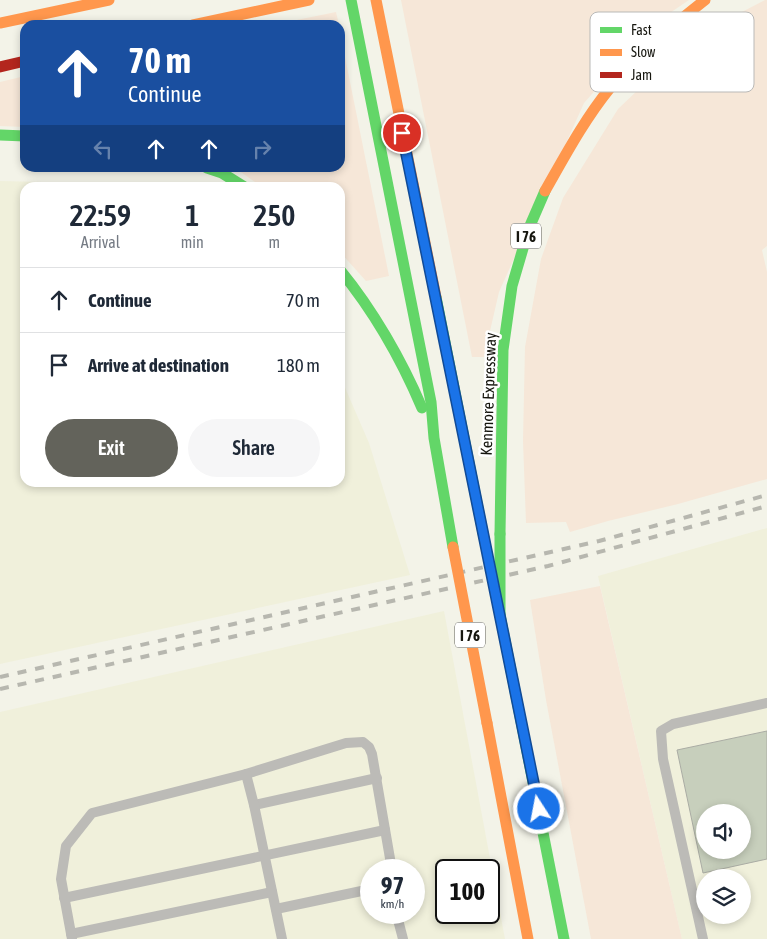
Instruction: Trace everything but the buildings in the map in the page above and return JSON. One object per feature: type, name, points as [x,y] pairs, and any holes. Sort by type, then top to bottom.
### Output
[{"type":"highway","points":[[0,23],[109,0]]},
{"type":"highway","points":[[216,20],[309,0]]},
{"type":"highway","name":"I 76","points":[[351,0],[431,402],[434,438],[453,546],[528,939]]},
{"type":"highway","points":[[376,0],[485,543]]},
{"type":"highway","name":"Kenmore Expressway","points":[[690,12],[705,0]]},
{"type":"highway","points":[[0,66],[20,62]]},
{"type":"highway","name":"Kenmore Expressway","points":[[564,939],[500,615],[503,350],[512,286],[529,228],[542,196],[580,129],[607,92]]},
{"type":"highway","points":[[0,136],[20,136]]},
{"type":"highway","points":[[219,172],[236,182]]},
{"type":"highway","points":[[345,275],[372,314],[413,385],[434,438]]},
{"type":"highway","points":[[490,567],[500,615]]},
{"type":"lane","points":[[703,939],[663,759],[661,731],[673,724],[767,703]]},
{"type":"lane","points":[[272,892],[72,937],[61,879],[66,846],[92,813],[246,774],[346,743],[363,742],[369,747],[372,754],[390,859]]},
{"type":"lane","points":[[246,774],[276,910],[280,939]]},
{"type":"lane","points":[[254,805],[377,778]]},
{"type":"lane","points":[[64,898],[385,830]]},
{"type":"lane","points":[[276,910],[360,891]]},
{"type":"lane","points":[[400,924],[404,939]]},
{"type":"shaded area","points":[[401,0],[689,0],[671,12],[590,12],[590,92],[594,92],[584,103],[499,292],[484,357],[472,357]]},
{"type":"shaded area","points":[[767,0],[767,246],[762,250],[767,272],[767,479],[570,532],[566,522],[526,523],[523,441],[525,347],[541,259],[563,198],[618,109],[636,92],[754,92],[754,12],[742,12]]},
{"type":"shaded area","points":[[336,12],[338,20],[297,20]]},
{"type":"shaded area","points":[[345,57],[389,276],[366,281],[345,258],[345,182],[255,182],[241,172],[345,172]]},
{"type":"shaded area","points":[[20,77],[20,127],[0,126],[0,82]]},
{"type":"shaded area","points":[[0,181],[44,182],[20,182],[20,487],[345,487],[345,388],[369,443],[410,575],[0,664]]},
{"type":"shaded area","points":[[767,528],[767,939],[682,939],[598,576]]},
{"type":"shaded area","points":[[600,586],[682,939],[591,939],[546,700],[530,600]]},
{"type":"shaded area","points":[[444,611],[490,859],[435,859],[435,924],[500,924],[500,912],[505,939],[0,939],[0,712]]},
{"type":"railway","points":[[0,677],[599,541],[767,495]]},
{"type":"railway","points":[[0,689],[548,566],[767,506]]},
{"type":"traffic: fast","points":[[351,0],[431,402],[434,438],[453,547]]},
{"type":"traffic: fast","points":[[0,135],[20,136]]},
{"type":"traffic: fast","points":[[219,172],[236,182]]},
{"type":"traffic: fast","points":[[500,534],[503,350],[512,286],[529,228],[545,191]]},
{"type":"traffic: fast","points":[[345,276],[386,336],[422,408]]},
{"type":"traffic: fast","points":[[436,297],[484,538]]},
{"type":"traffic: fast","points":[[500,534],[500,615]]},
{"type":"traffic: fast","points":[[500,615],[564,939]]},
{"type":"traffic: slow","points":[[0,23],[109,0]]},
{"type":"traffic: slow","points":[[216,20],[309,0]]},
{"type":"traffic: slow","points":[[376,0],[436,297]]},
{"type":"traffic: slow","points":[[690,12],[705,0]]},
{"type":"traffic: slow","points":[[545,191],[583,125],[607,92]]},
{"type":"traffic: slow","points":[[453,547],[487,723]]},
{"type":"traffic: slow","points":[[487,723],[528,939]]},
{"type":"traffic: jam","points":[[0,67],[20,62]]},
{"type":"route","points":[[402,133],[539,809]]}]
